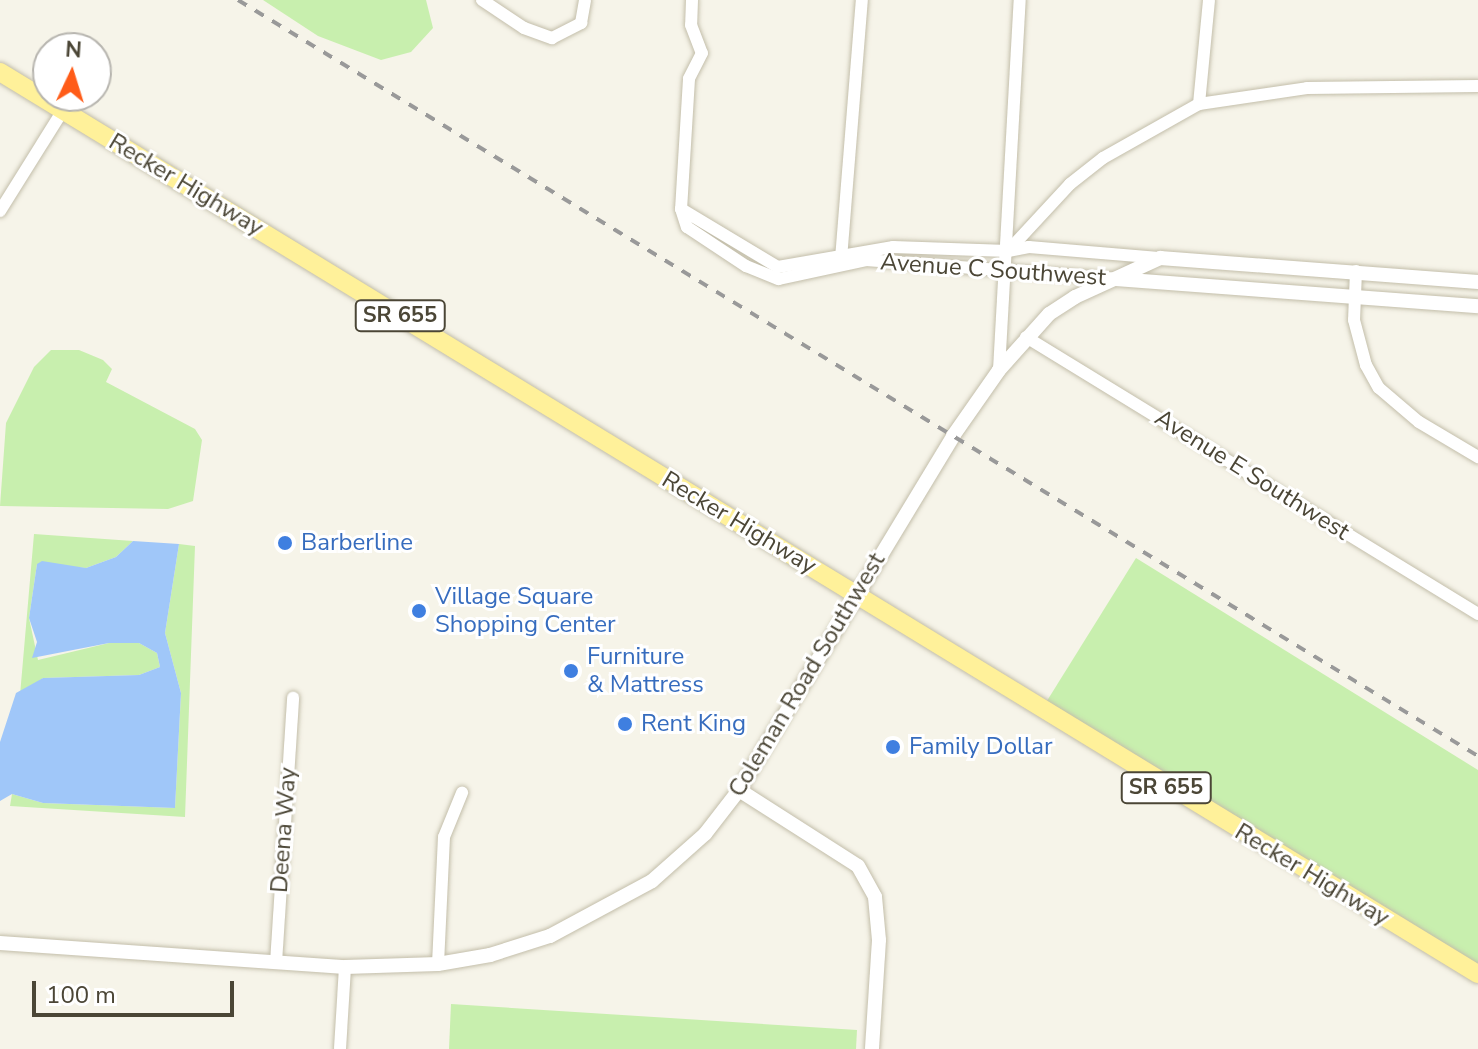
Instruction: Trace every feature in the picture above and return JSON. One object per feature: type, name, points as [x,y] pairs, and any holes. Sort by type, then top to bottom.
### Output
[{"type":"main road","name":"Recker Highway","points":[[0,72],[32,91]]},
{"type":"main road","name":"Recker Highway","points":[[66,112],[1478,974]]},
{"type":"street","points":[[482,0],[524,28],[552,38],[581,23],[585,0]]},
{"type":"street","name":"Avenue C Southwest","points":[[692,0],[691,25],[702,53],[689,79],[681,209],[778,267],[866,260],[1478,306]]},
{"type":"street","points":[[841,260],[862,0]]},
{"type":"street","points":[[999,370],[1020,0]]},
{"type":"street","points":[[1199,104],[1209,0]]},
{"type":"street","points":[[1008,251],[1070,184],[1103,158],[1199,104],[1307,88],[1478,86]]},
{"type":"street","points":[[0,211],[62,112]]},
{"type":"street","name":"Avenue C Southwest","points":[[841,260],[893,247],[1008,251],[1029,247],[1478,282]]},
{"type":"street","name":"Coleman Road Southwest","points":[[0,943],[345,967],[438,964],[490,955],[550,936],[631,895],[686,853],[739,790],[858,596],[923,482],[999,370],[1026,337],[1075,297],[1160,258]]},
{"type":"street","points":[[1356,271],[1354,297],[1362,353],[1379,388],[1419,422],[1478,457]]},
{"type":"street","name":"Avenue E Southwest","points":[[1026,337],[1478,614]]},
{"type":"street","name":"Deena Way","points":[[276,963],[293,698]]},
{"type":"street","points":[[739,790],[858,866],[875,897],[879,940],[872,1049]]},
{"type":"street","points":[[438,964],[444,837],[462,793]]},
{"type":"street","points":[[340,1049],[345,967]]},
{"type":"green space","points":[[263,0],[426,0],[433,28],[411,52],[381,60],[318,36]]},
{"type":"green space","points":[[51,350],[79,350],[103,360],[112,369],[106,382],[195,429],[202,440],[193,501],[168,509],[0,506],[6,423],[34,367]]},
{"type":"green space","points":[[34,534],[133,541],[116,557],[86,568],[37,564],[29,618],[38,660],[109,643],[139,643],[157,653],[160,667],[139,675],[43,678],[20,695]]},
{"type":"green space","points":[[179,544],[195,546],[185,817],[10,806],[12,794],[43,803],[175,808],[181,693],[165,633]]},
{"type":"green space","points":[[1136,558],[1478,770],[1478,965],[1045,704]]},
{"type":"green space","points":[[451,1004],[857,1030],[856,1049],[449,1049]]},
{"type":"water","points":[[133,541],[179,544],[165,633],[181,693],[175,808],[43,803],[12,794],[0,801],[0,742],[16,693],[43,678],[139,675],[160,667],[157,653],[139,643],[109,643],[32,658],[37,642],[29,618],[37,564],[42,561],[86,568],[116,557]]},
{"type":"railway","points":[[238,0],[1478,756]]},
{"type":"place","name":"Barberline","points":[[285,543]]},
{"type":"place","name":"Village Square Shopping Center","points":[[419,611]]},
{"type":"place","name":"Furniture & Mattress","points":[[571,671]]},
{"type":"place","name":"Rent King","points":[[625,724]]},
{"type":"place","name":"Family Dollar","points":[[893,747]]}]
